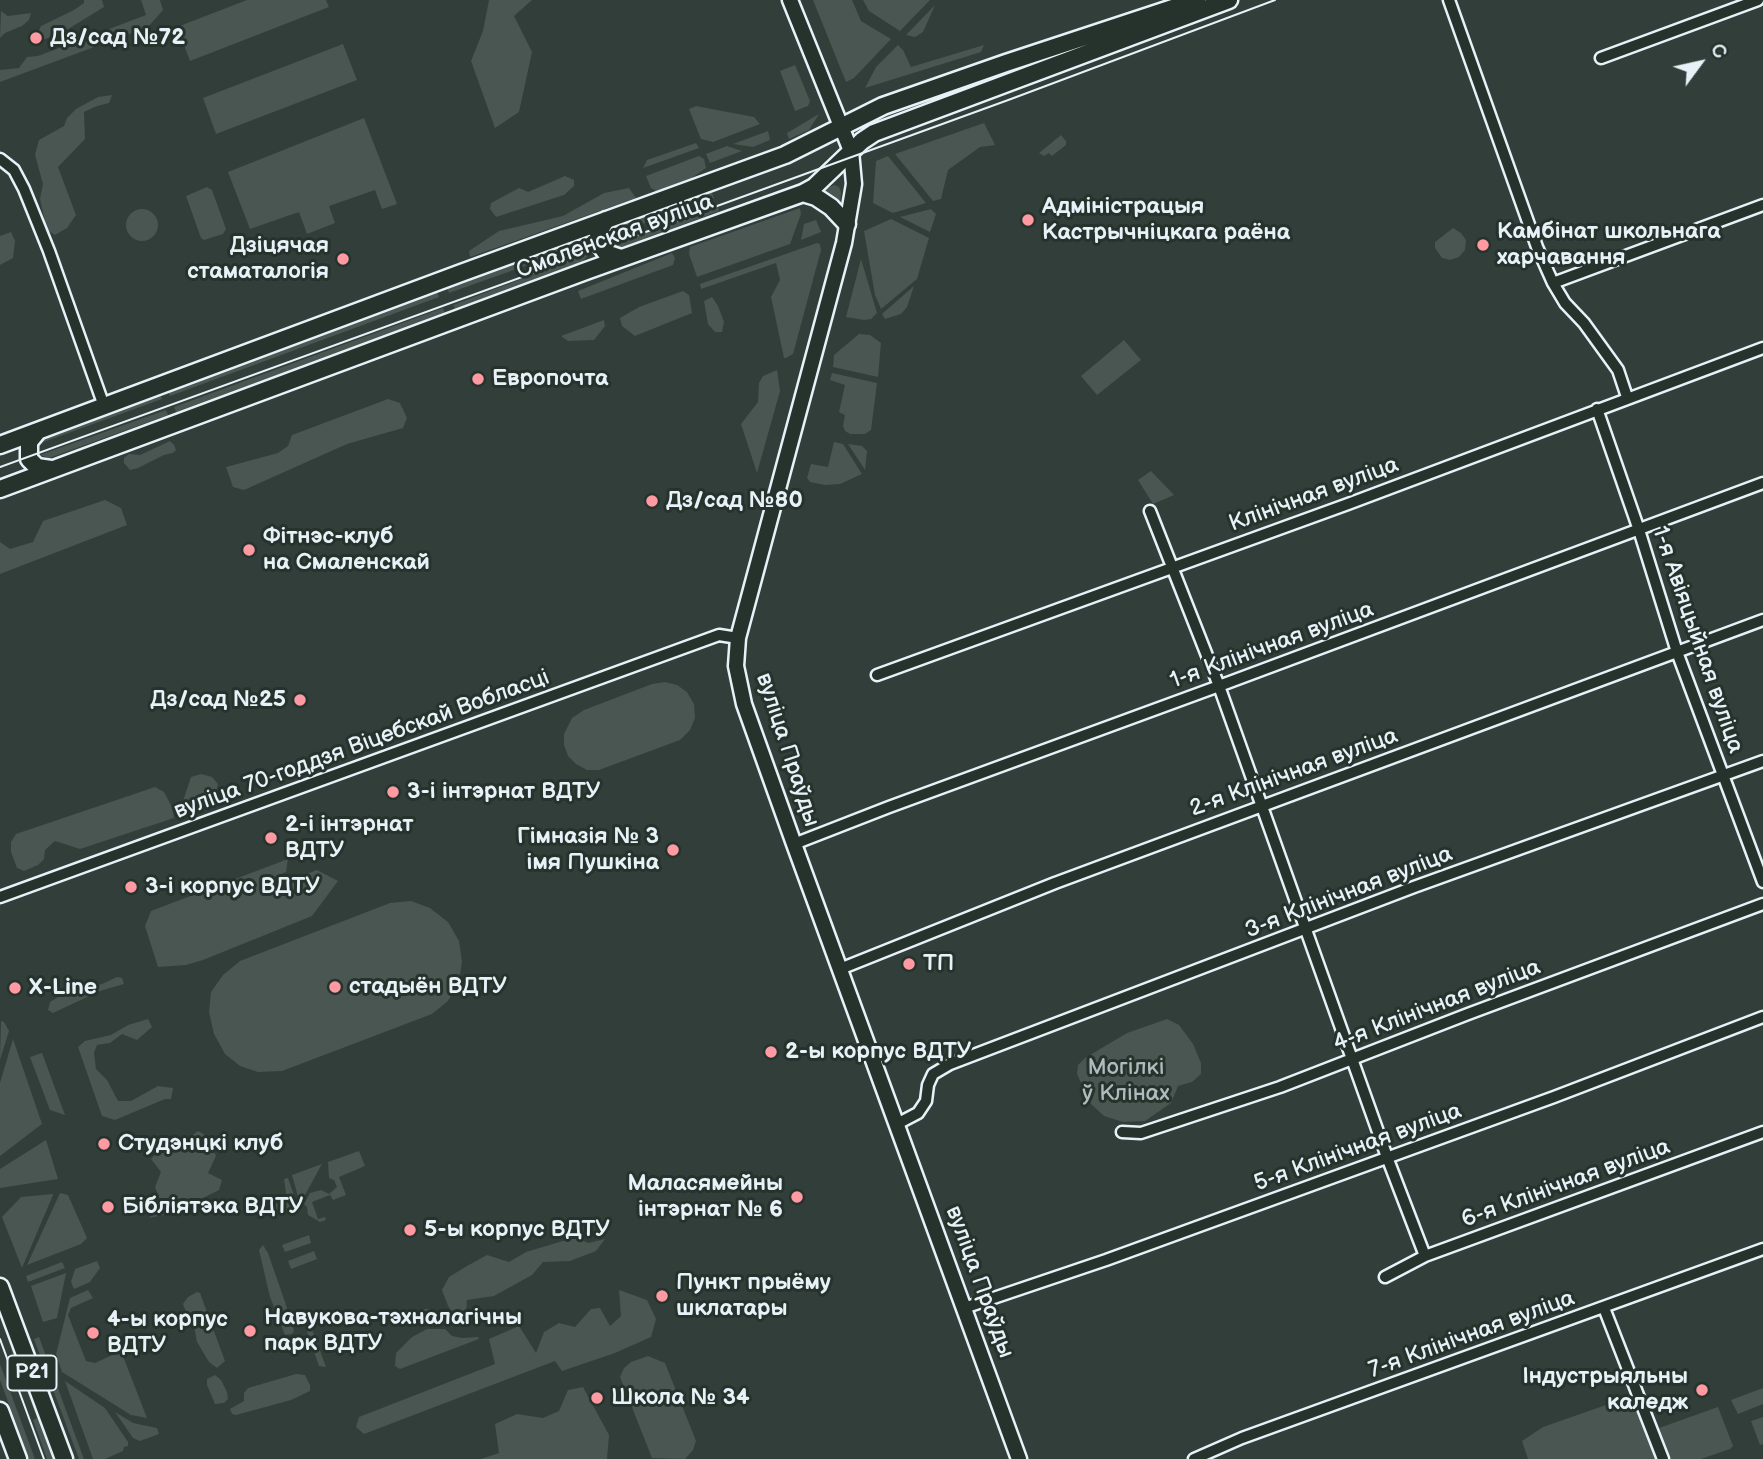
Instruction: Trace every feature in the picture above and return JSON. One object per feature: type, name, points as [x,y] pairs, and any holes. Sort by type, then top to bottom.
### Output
[{"type":"main road","name":"вуліца Праўды","points":[[790,0],[851,151],[855,184],[775,505],[737,638],[736,666],[744,704],[1019,1459]]},
{"type":"main road","name":"Смаленская вуліца","points":[[1,444],[785,155],[883,106],[1197,0]]},
{"type":"main road","name":"Смаленская вуліца","points":[[8,486],[803,193],[814,187],[874,133],[1229,0]]},
{"type":"main road","points":[[803,193],[816,197],[831,207],[847,224]]},
{"type":"main road","points":[[606,220],[600,229],[600,245],[610,256],[621,258]]},
{"type":"main road","points":[[573,232],[588,239],[593,247],[594,258],[586,271]]},
{"type":"main road","points":[[41,430],[29,442],[27,453],[37,467],[53,469]]},
{"type":"main road","points":[[1,444],[16,449],[23,461],[22,476],[8,486]]},
{"type":"main road","name":"Р21","points":[[0,1287],[64,1459]]},
{"type":"main road","name":"Р21","points":[[0,1411],[18,1459]]},
{"type":"street","points":[[1448,0],[1537,247],[1553,283],[1565,303],[1584,323],[1618,370],[1627,397]]},
{"type":"street","points":[[1601,58],[1758,0]]},
{"type":"street","points":[[0,159],[14,170],[24,189],[104,406]]},
{"type":"street","points":[[1553,283],[1763,205]]},
{"type":"street","name":"Клінічная вуліца","points":[[877,675],[1763,348]]},
{"type":"street","name":"1-я Авіяцыйная вуліца","points":[[1597,409],[1677,652],[1763,882]]},
{"type":"street","name":"1-я Клінічная вуліца","points":[[794,844],[1763,483]]},
{"type":"street","points":[[1150,511],[1219,686],[1425,1256]]},
{"type":"street","name":"2-я Клінічная вуліца","points":[[840,969],[1043,887],[1763,620]]},
{"type":"street","name":"вуліца 70-годдзя Віцебскай Вобласці","points":[[0,897],[719,635],[737,638]]},
{"type":"street","name":"3-я Клінічная вуліца","points":[[897,1124],[918,1113],[926,1101],[933,1074],[950,1064],[1414,887],[1763,761]]},
{"type":"street","name":"4-я Клінічная вуліца","points":[[1122,1132],[1141,1133],[1280,1087],[1763,904]]},
{"type":"street","name":"5-я Клінічная вуліца","points":[[964,1308],[1106,1260],[1554,1097],[1763,1017]]},
{"type":"street","name":"6-я Клінічная вуліца","points":[[1385,1277],[1425,1256],[1763,1132]]},
{"type":"street","name":"7-я Клінічная вуліца","points":[[1194,1459],[1242,1438],[1763,1250]]},
{"type":"street","points":[[1604,1308],[1663,1459]]},
{"type":"green space","points":[[84,0],[102,0],[104,7],[65,31],[43,40],[36,36],[41,26],[74,10],[84,3]]},
{"type":"green space","points":[[141,0],[160,0],[163,10],[148,27],[0,82],[0,70],[19,68],[27,57],[38,56],[146,15]]},
{"type":"green space","points":[[247,0],[326,0],[329,7],[190,61],[177,27]]},
{"type":"green space","points":[[489,0],[532,0],[514,16],[532,52],[519,112],[495,128],[471,61],[483,31]]},
{"type":"green space","points":[[813,0],[852,0],[861,21],[891,39],[854,78],[846,82]]},
{"type":"green space","points":[[863,0],[930,0],[900,31],[869,11]]},
{"type":"green space","points":[[935,5],[923,32],[915,37],[906,35]]},
{"type":"green space","points":[[1,11],[8,16],[31,13],[29,20],[22,26],[0,38]]},
{"type":"green space","points":[[343,44],[357,80],[216,134],[203,98]]},
{"type":"green space","points":[[898,45],[911,67],[984,45],[981,52],[865,88],[876,67]]},
{"type":"green space","points":[[795,65],[810,101],[808,106],[795,111],[780,71]]},
{"type":"green space","points":[[112,95],[109,103],[84,112],[85,139],[58,167],[76,215],[67,228],[55,235],[47,230],[40,199],[43,184],[35,155],[39,140],[64,126],[67,118],[76,109],[98,97]]},
{"type":"green space","points":[[696,106],[754,117],[760,124],[713,142],[701,139],[689,109]]},
{"type":"green space","points":[[819,114],[809,130],[789,139],[787,133]]},
{"type":"green space","points":[[364,118],[397,204],[382,209],[375,190],[329,206],[335,223],[307,234],[299,212],[250,229],[228,172]]},
{"type":"green space","points":[[984,123],[995,145],[980,147],[948,170],[941,199],[933,201],[895,154]]},
{"type":"green space","points":[[768,131],[770,140],[753,147],[733,144]]},
{"type":"green space","points":[[1061,135],[1066,145],[1052,156],[1049,153],[1044,156],[1039,153]]},
{"type":"green space","points":[[696,143],[699,148],[643,168],[647,160]]},
{"type":"green space","points":[[727,146],[742,151],[710,163],[706,154]]},
{"type":"green space","points":[[699,156],[704,159],[706,168],[690,179],[656,191],[651,188],[646,176]]},
{"type":"green space","points":[[888,156],[926,203],[893,213],[873,203],[876,161]]},
{"type":"green space","points":[[565,176],[574,180],[574,186],[564,195],[496,217],[490,209],[491,203],[519,188],[528,192]]},
{"type":"green space","points":[[834,185],[839,187],[841,192],[840,207],[819,192]]},
{"type":"green space","points":[[207,187],[212,190],[226,229],[223,234],[204,240],[186,196]]},
{"type":"green space","points":[[629,188],[636,198],[470,257],[469,251],[499,231],[563,216],[604,193]]},
{"type":"green space","points":[[711,191],[714,198],[603,238],[609,229]]},
{"type":"green space","points":[[718,207],[719,211],[614,250],[608,247]]},
{"type":"green space","points":[[800,208],[801,214],[790,244],[697,277],[689,254],[690,247]]},
{"type":"green space","points":[[142,209],[153,214],[158,225],[153,236],[142,241],[131,236],[126,225],[131,214]]},
{"type":"green space","points":[[931,209],[936,214],[930,232],[900,217]]},
{"type":"green space","points":[[891,219],[929,238],[917,279],[881,309],[875,295],[864,231]]},
{"type":"green space","points":[[816,220],[821,232],[801,240],[804,224]]},
{"type":"green space","points":[[1453,228],[1466,240],[1465,250],[1459,257],[1450,260],[1442,258],[1435,248],[1435,242]]},
{"type":"green space","points":[[11,232],[15,241],[13,258],[0,265],[0,236]]},
{"type":"green space","points":[[582,241],[587,244],[449,293],[447,288]]},
{"type":"green space","points":[[820,244],[821,250],[793,354],[786,358],[771,297],[780,280],[776,263],[701,289],[700,284]]},
{"type":"green space","points":[[590,253],[583,261],[455,309],[453,305]]},
{"type":"green space","points":[[672,253],[675,258],[673,265],[581,299],[578,291]]},
{"type":"green space","points":[[861,259],[877,313],[871,319],[864,320],[846,317]]},
{"type":"green space","points":[[914,286],[907,307],[901,314],[885,319],[882,314]]},
{"type":"green space","points":[[683,291],[689,295],[692,313],[635,336],[622,326],[620,318],[639,307]]},
{"type":"green space","points":[[437,292],[439,297],[170,396],[168,391]]},
{"type":"green space","points":[[712,297],[724,322],[722,332],[715,332],[708,324],[704,301]]},
{"type":"green space","points":[[443,308],[445,313],[176,412],[174,407]]},
{"type":"green space","points":[[604,320],[605,326],[594,340],[568,341],[561,336]]},
{"type":"green space","points":[[859,334],[870,335],[881,343],[878,377],[833,367],[834,355]]},
{"type":"green space","points":[[1124,340],[1141,360],[1097,395],[1081,376]]},
{"type":"green space","points":[[777,370],[780,391],[757,473],[741,424],[758,402],[759,383],[763,376]]},
{"type":"green space","points":[[832,373],[877,383],[871,430],[865,434],[850,434],[845,431],[845,415],[839,412],[845,385],[830,380]]},
{"type":"green space","points":[[160,394],[162,399],[38,444],[43,437]]},
{"type":"green space","points":[[388,399],[400,403],[407,418],[403,428],[347,444],[244,490],[233,487],[226,467],[278,453],[288,446],[292,435]]},
{"type":"green space","points":[[166,410],[168,415],[49,458],[40,455]]},
{"type":"green space","points":[[170,441],[176,450],[173,453],[130,470],[124,463],[124,458],[129,454],[140,455]]},
{"type":"green space","points":[[834,442],[843,444],[862,474],[840,484],[810,482],[807,478],[811,464],[828,467]]},
{"type":"green space","points":[[848,444],[862,446],[867,451],[865,470]]},
{"type":"green space","points":[[1151,471],[1174,495],[1153,504],[1138,480]]},
{"type":"green space","points":[[105,500],[121,508],[127,525],[0,574],[0,542],[10,549],[33,542],[43,521]]},
{"type":"green space","points":[[665,682],[677,685],[687,692],[694,704],[695,718],[690,730],[680,740],[599,770],[587,770],[568,756],[564,734],[572,718],[584,710],[652,684]]},
{"type":"green space","points":[[201,774],[212,777],[218,784],[216,792],[198,797],[193,808],[187,810],[182,804],[191,777]]},
{"type":"green space","points":[[155,787],[164,792],[174,818],[80,849],[55,841],[45,850],[44,859],[38,865],[24,871],[17,868],[11,852],[11,842],[16,834]]},
{"type":"green space","points":[[288,859],[286,872],[262,882],[264,890],[317,870],[338,881],[312,916],[203,960],[186,965],[158,967],[145,926],[151,911]]},
{"type":"green space","name":"стадыён ВДТУ","points":[[411,901],[430,908],[448,922],[459,941],[462,961],[459,982],[448,1001],[432,1014],[282,1071],[258,1072],[240,1066],[225,1054],[214,1034],[209,1012],[211,992],[223,975],[240,961],[390,903]]},
{"type":"green space","points":[[117,977],[122,978],[124,984],[100,991],[53,1013],[48,1010],[50,1002],[58,997]]},
{"type":"green space","points":[[148,1019],[152,1027],[137,1040],[122,1034],[110,1043],[97,1045],[94,1053],[96,1069],[107,1080],[118,1101],[131,1101],[158,1086],[173,1088],[171,1099],[165,1099],[115,1120],[102,1116],[78,1047],[85,1041],[111,1035],[128,1025]]},
{"type":"green space","name":"Могілкі ў Клінах","points":[[1167,1019],[1179,1025],[1193,1044],[1201,1063],[1201,1074],[1192,1082],[1178,1086],[1171,1103],[1145,1121],[1123,1122],[1104,1116],[1091,1104],[1077,1074],[1078,1065],[1127,1033]]},
{"type":"green space","points":[[1,1021],[9,1031],[0,1060]]},
{"type":"green space","points":[[13,1039],[42,1124],[0,1156],[0,1083]]},
{"type":"green space","points":[[42,1053],[65,1115],[50,1110],[30,1057]]},
{"type":"green space","points":[[198,1131],[207,1136],[216,1156],[208,1173],[222,1180],[219,1190],[197,1201],[182,1204],[168,1214],[149,1218],[162,1205],[155,1187],[161,1172],[151,1159],[166,1143],[174,1142],[182,1152],[197,1150],[193,1135]]},
{"type":"green space","points":[[46,1140],[58,1179],[0,1188],[0,1169]]},
{"type":"green space","points":[[359,1151],[365,1166],[339,1177],[346,1195],[333,1200],[330,1195],[312,1202],[318,1219],[325,1217],[326,1220],[320,1222],[308,1215],[304,1204],[310,1193],[321,1190],[329,1194],[337,1187],[334,1180],[329,1178],[328,1162]]},
{"type":"green space","points":[[322,1164],[300,1204],[292,1175]]},
{"type":"green space","points":[[288,1178],[297,1204],[293,1209],[276,1215],[270,1212],[264,1216],[262,1209],[287,1200],[284,1179]]},
{"type":"green space","points":[[60,1193],[68,1195],[87,1238],[81,1244],[27,1265]]},
{"type":"green space","points":[[53,1194],[22,1268],[2,1217],[21,1197]]},
{"type":"green space","points":[[309,1235],[311,1243],[285,1252],[282,1245]]},
{"type":"green space","points":[[576,1237],[588,1243],[605,1239],[596,1251],[570,1261],[543,1262],[532,1275],[494,1296],[467,1300],[466,1314],[456,1318],[448,1306],[442,1290],[449,1277],[487,1255],[509,1262],[526,1252]]},
{"type":"green space","points":[[263,1245],[285,1302],[294,1331],[292,1334],[285,1335],[270,1297],[259,1250]]},
{"type":"green space","points":[[314,1251],[317,1259],[291,1269],[288,1261]]},
{"type":"green space","points":[[97,1261],[100,1268],[90,1282],[74,1289],[71,1282],[75,1269]]},
{"type":"green space","points":[[62,1262],[65,1268],[28,1282],[26,1276]]},
{"type":"green space","points":[[66,1273],[57,1318],[43,1322],[31,1286]]},
{"type":"green space","points":[[88,1290],[93,1298],[71,1308],[68,1315],[86,1361],[95,1363],[121,1351],[147,1418],[131,1415],[62,1372],[56,1354],[70,1298]]},
{"type":"green space","points":[[619,1290],[647,1300],[656,1319],[651,1337],[562,1371],[555,1361],[364,1434],[356,1427],[359,1417],[495,1364],[489,1339],[519,1326],[536,1353],[544,1332],[559,1323],[575,1327],[591,1309],[600,1308],[610,1326],[621,1316]]},
{"type":"green space","points":[[197,1292],[200,1293],[225,1361],[217,1368],[209,1362],[197,1342],[194,1326],[198,1320],[186,1312],[183,1304]]},
{"type":"green space","points":[[424,1309],[434,1312],[434,1319],[413,1324],[410,1320],[413,1314]]},
{"type":"green space","points":[[310,1324],[326,1367],[319,1366],[307,1332]]},
{"type":"green space","points":[[427,1329],[445,1329],[452,1336],[479,1339],[400,1369],[395,1366],[396,1353],[412,1337]]},
{"type":"green space","points":[[39,1337],[84,1459],[79,1459],[34,1339]]},
{"type":"green space","points":[[12,1348],[53,1459],[47,1459],[33,1420],[37,1418]]},
{"type":"green space","points":[[648,1356],[665,1363],[696,1441],[693,1450],[685,1459],[652,1458],[620,1377],[631,1362]]},
{"type":"green space","points":[[0,1364],[35,1459],[29,1459],[0,1380]]},
{"type":"green space","points":[[296,1374],[305,1375],[310,1391],[291,1400],[232,1414],[230,1409],[244,1401],[244,1393],[248,1388]]},
{"type":"green space","points":[[215,1375],[227,1392],[228,1399],[224,1403],[215,1404],[207,1385],[207,1379]]},
{"type":"green space","points":[[65,1381],[105,1408],[128,1442],[123,1451],[105,1459],[93,1459]]},
{"type":"green space","points":[[583,1387],[609,1435],[607,1459],[481,1459],[499,1453],[495,1424],[517,1414],[543,1418],[559,1411],[568,1390]]},
{"type":"green space","points":[[1763,1388],[1763,1404],[1738,1414],[1731,1400]]},
{"type":"green space","points":[[1626,1398],[1633,1401],[1656,1459],[1528,1459],[1522,1441],[1543,1427]]},
{"type":"green space","points":[[1718,1407],[1733,1446],[1701,1459],[1671,1459],[1659,1428]]},
{"type":"green space","points":[[115,1412],[133,1423],[157,1428],[159,1434],[140,1441],[133,1438]]},
{"type":"green space","points":[[1763,1417],[1763,1444],[1760,1445],[1751,1421]]},
{"type":"tram line","points":[[0,467],[1011,99],[1275,0]]},
{"type":"tram line","points":[[0,1339],[44,1459]]},
{"type":"place","name":"Дз/сад №72","points":[[36,38]]},
{"type":"place","name":"Адміністрацыя Кастрычніцкага раёна","points":[[1028,220]]},
{"type":"place","name":"Камбінат школьнага харчавання","points":[[1483,245]]},
{"type":"place","name":"Дзіцячая стаматалогія","points":[[343,259]]},
{"type":"place","name":"Европочта","points":[[478,379]]},
{"type":"place","name":"Дз/сад №80","points":[[652,501]]},
{"type":"place","name":"Фітнэс-клуб на Смаленскай","points":[[249,550]]},
{"type":"place","name":"Дз/сад №25","points":[[300,700]]},
{"type":"place","name":"3-і інтэрнат ВДТУ","points":[[393,792]]},
{"type":"place","name":"2-і інтэрнат ВДТУ","points":[[271,838]]},
{"type":"place","name":"Гімназія № 3 імя Пушкіна","points":[[673,850]]},
{"type":"place","name":"3-і корпус ВДТУ","points":[[131,887]]},
{"type":"place","name":"ТП","points":[[909,964]]},
{"type":"place","name":"стадыён ВДТУ","points":[[335,987]]},
{"type":"place","name":"X-Line","points":[[15,988]]},
{"type":"place","name":"2-ы корпус ВДТУ","points":[[771,1052]]},
{"type":"place","name":"Студэнцкі клуб","points":[[104,1144]]},
{"type":"place","name":"Маласямейны інтэрнат № 6","points":[[797,1197]]},
{"type":"place","name":"Бібліятэка ВДТУ","points":[[108,1207]]},
{"type":"place","name":"5-ы корпус ВДТУ","points":[[410,1230]]},
{"type":"place","name":"Пункт прыёму шклатары","points":[[662,1296]]},
{"type":"place","name":"Навукова-тэхналагічны парк ВДТУ","points":[[250,1331]]},
{"type":"place","name":"4-ы корпус ВДТУ","points":[[93,1333]]},
{"type":"place","name":"Індустрыяльны каледж","points":[[1702,1390]]},
{"type":"place","name":"Школа № 34","points":[[597,1398]]}]
